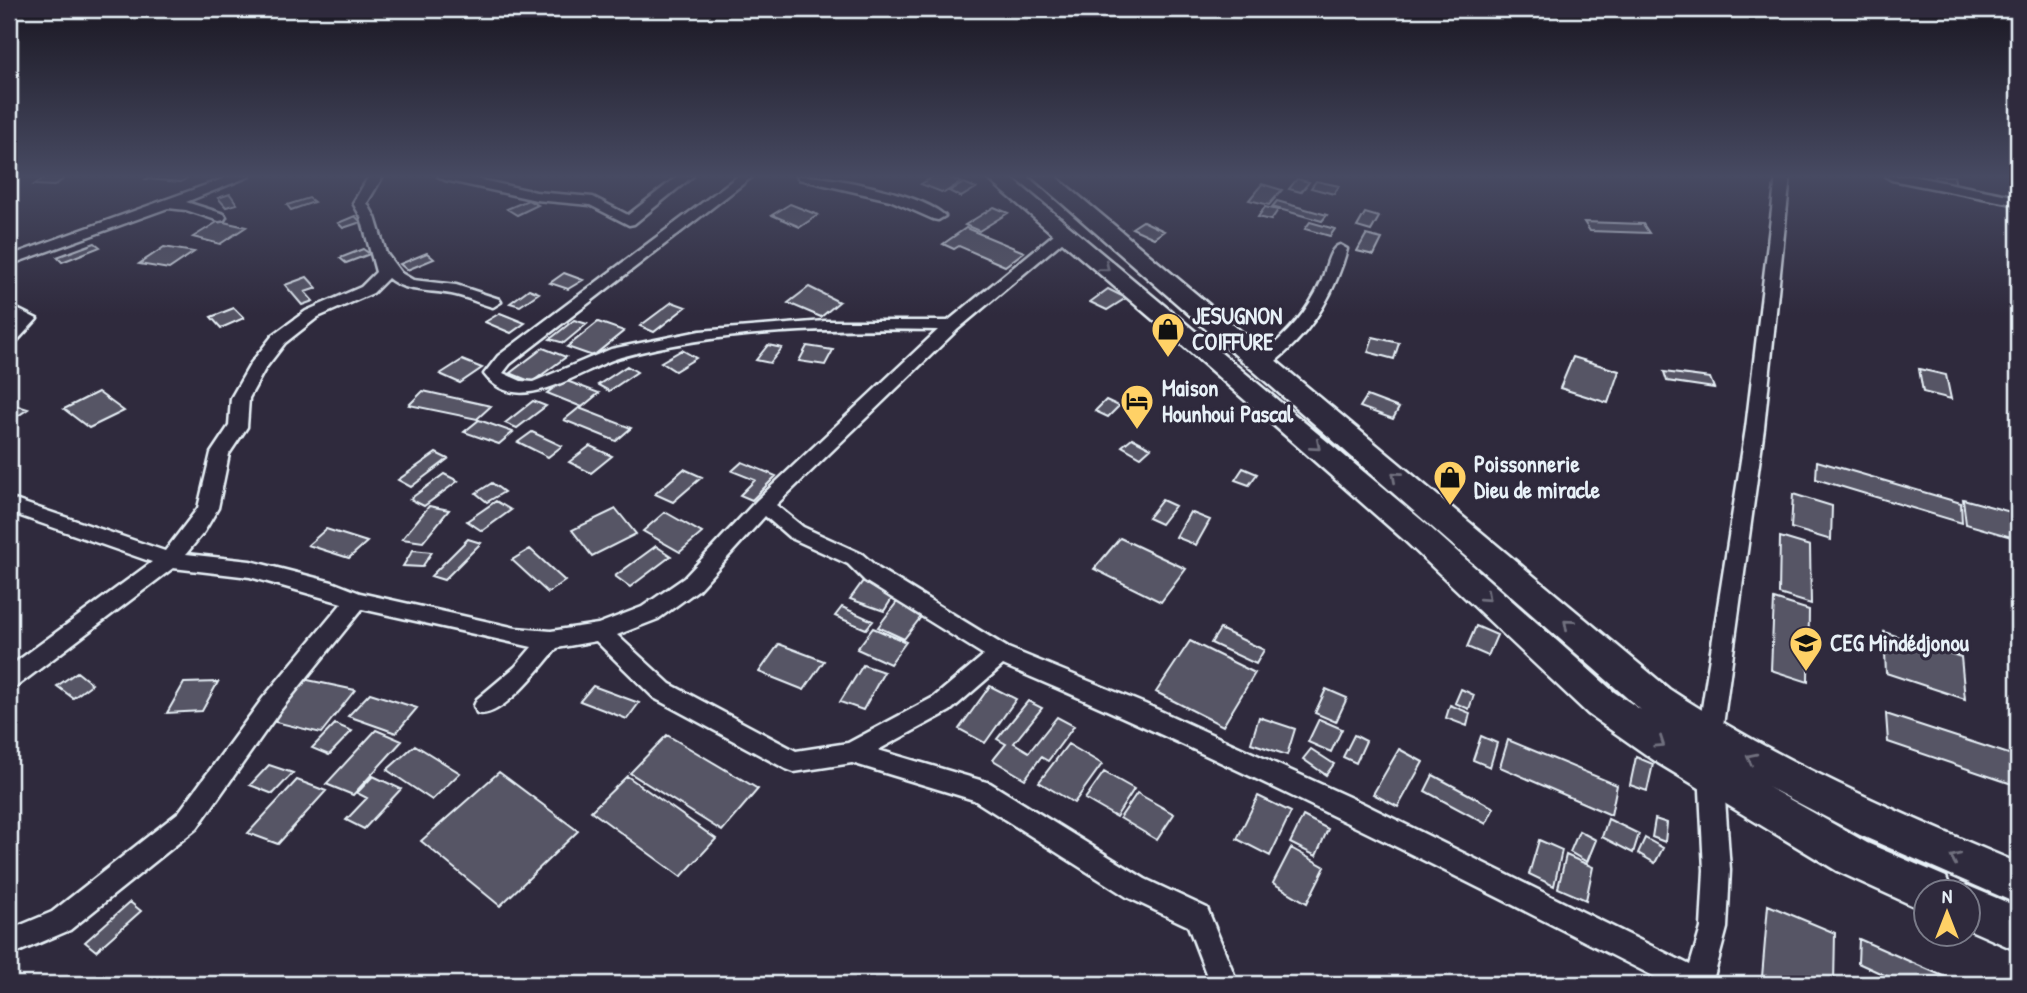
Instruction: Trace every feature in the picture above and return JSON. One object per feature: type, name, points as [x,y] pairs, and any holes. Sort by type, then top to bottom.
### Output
[{"type":"main road","points":[[1051,222],[1173,323],[1414,531],[1601,703],[1672,751],[1852,857],[1912,883]]},
{"type":"main road","points":[[1095,222],[1208,320],[1264,362],[1656,700],[1709,736],[1874,822],[2018,884]]},
{"type":"main road","points":[[1982,913],[2018,929]]},
{"type":"street","points":[[9,261],[119,222]]},
{"type":"street","points":[[9,679],[169,560],[197,527],[208,508],[220,453],[238,427],[240,398],[257,367],[279,339],[312,314],[367,290],[384,273],[369,222]]},
{"type":"street","points":[[685,222],[504,360],[493,374],[506,383],[529,388],[614,354],[710,333],[872,323],[952,326]]},
{"type":"street","points":[[764,505],[796,532],[855,559],[872,575],[1000,654],[1137,711],[1353,811],[1698,984],[1714,928],[1717,870],[1709,736],[1755,428],[1778,222]]},
{"type":"street","points":[[9,505],[169,560],[250,569],[332,590],[357,600],[516,637],[551,640],[600,632],[650,613],[691,584],[764,505],[952,326],[1064,233]]},
{"type":"street","points":[[375,246],[388,270],[409,286],[450,289],[493,302]]},
{"type":"street","points":[[1264,362],[1286,346],[1304,327],[1334,273],[1340,249]]},
{"type":"street","points":[[9,310],[29,319],[9,339]]},
{"type":"street","points":[[9,943],[61,920],[188,820],[271,705],[357,600]]},
{"type":"street","points":[[600,632],[662,691],[794,762],[852,753],[942,704],[1000,654]]},
{"type":"street","points":[[485,706],[523,673],[551,640]]},
{"type":"street","points":[[852,753],[981,791],[1136,888],[1198,917],[1224,984]]},
{"type":"building","points":[[217,222],[246,227],[220,244],[193,237]]},
{"type":"building","points":[[340,222],[360,222],[343,228]]},
{"type":"building","points":[[789,222],[807,222],[800,227]]},
{"type":"building","points":[[969,222],[993,222],[979,231],[965,225]]},
{"type":"building","points":[[1146,222],[1164,231],[1154,238],[1132,228]]},
{"type":"building","points":[[1311,222],[1335,229],[1330,236],[1305,229]]},
{"type":"building","points":[[1360,222],[1376,222],[1371,231],[1357,227]]},
{"type":"building","points":[[1584,222],[1643,224],[1649,233],[1590,231]]},
{"type":"building","points":[[966,228],[1024,252],[1005,266],[959,246],[954,249],[943,244]]},
{"type":"building","points":[[1366,235],[1382,239],[1374,255],[1357,251]]},
{"type":"building","points":[[95,243],[100,247],[62,262],[57,257]]},
{"type":"building","points":[[164,247],[194,252],[169,269],[139,264]]},
{"type":"building","points":[[363,249],[370,254],[346,263],[340,258]]},
{"type":"building","points":[[427,253],[434,259],[407,270],[400,264]]},
{"type":"building","points":[[564,273],[583,280],[568,289],[550,283]]},
{"type":"building","points":[[307,277],[317,288],[305,292],[313,301],[302,305],[285,285]]},
{"type":"building","points":[[809,287],[839,302],[821,317],[788,303]]},
{"type":"building","points":[[529,289],[539,293],[520,306],[510,303]]},
{"type":"building","points":[[1108,289],[1126,298],[1107,310],[1090,302]]},
{"type":"building","points":[[672,302],[686,307],[654,332],[640,326]]},
{"type":"building","points":[[234,308],[244,318],[221,328],[211,317]]},
{"type":"building","points":[[500,313],[525,323],[511,333],[485,322]]},
{"type":"building","points":[[574,320],[587,324],[564,343],[550,339]]},
{"type":"building","points":[[598,322],[624,331],[593,356],[567,347]]},
{"type":"building","points":[[1373,337],[1399,343],[1394,359],[1368,352]]},
{"type":"building","points":[[768,345],[782,348],[770,363],[756,360]]},
{"type":"building","points":[[807,346],[833,350],[825,365],[799,361]]},
{"type":"building","points":[[543,348],[566,357],[532,382],[510,373]]},
{"type":"building","points":[[682,350],[696,358],[675,371],[661,362]]},
{"type":"building","points":[[1573,357],[1619,371],[1608,403],[1560,388]]},
{"type":"building","points":[[462,360],[482,368],[460,383],[440,374]]},
{"type":"building","points":[[627,366],[637,372],[609,391],[598,385]]},
{"type":"building","points":[[1919,369],[1946,375],[1951,399],[1923,392]]},
{"type":"building","points":[[1664,372],[1710,378],[1714,388],[1667,381]]},
{"type":"building","points":[[564,380],[599,393],[582,407],[547,393]]},
{"type":"building","points":[[423,391],[491,406],[477,419],[409,405]]},
{"type":"building","points":[[98,392],[124,411],[89,428],[64,409]]},
{"type":"building","points":[[1367,396],[1399,408],[1393,419],[1360,407]]},
{"type":"building","points":[[1106,400],[1119,406],[1108,417],[1095,411]]},
{"type":"building","points":[[533,401],[546,406],[517,428],[505,423]]},
{"type":"building","points":[[11,404],[28,409],[9,422]]},
{"type":"building","points":[[579,408],[631,428],[616,441],[564,420]]},
{"type":"building","points":[[479,420],[513,432],[499,444],[464,432]]},
{"type":"building","points":[[532,432],[562,446],[548,457],[518,442]]},
{"type":"building","points":[[1132,438],[1151,448],[1141,457],[1122,446]]},
{"type":"building","points":[[590,446],[612,456],[591,473],[569,462]]},
{"type":"building","points":[[436,453],[448,459],[411,487],[398,480]]},
{"type":"building","points":[[1817,461],[1961,503],[1962,523],[1816,479]]},
{"type":"building","points":[[742,462],[776,476],[752,500],[740,495],[755,480],[732,471]]},
{"type":"building","points":[[1243,468],[1257,474],[1249,485],[1235,480]]},
{"type":"building","points":[[684,469],[702,477],[673,502],[655,494]]},
{"type":"building","points":[[444,474],[458,481],[424,506],[410,499]]},
{"type":"building","points":[[492,483],[504,492],[487,502],[476,493]]},
{"type":"building","points":[[1793,494],[1832,506],[1831,540],[1791,528]]},
{"type":"building","points":[[1963,499],[2018,514],[2018,539],[1966,524]]},
{"type":"building","points":[[1162,500],[1175,506],[1161,524],[1148,518]]},
{"type":"building","points":[[496,501],[511,510],[482,531],[467,521]]},
{"type":"building","points":[[429,506],[449,510],[423,542],[402,539]]},
{"type":"building","points":[[616,509],[636,534],[592,556],[572,530]]},
{"type":"building","points":[[665,512],[702,533],[680,552],[643,531]]},
{"type":"building","points":[[1190,512],[1210,520],[1196,545],[1176,537]]},
{"type":"building","points":[[326,529],[367,542],[349,558],[308,545]]},
{"type":"building","points":[[1780,537],[1810,546],[1811,604],[1779,594]]},
{"type":"building","points":[[1120,538],[1186,569],[1161,602],[1094,569]]},
{"type":"building","points":[[468,539],[481,543],[444,580],[431,576]]},
{"type":"building","points":[[656,546],[671,556],[630,587],[615,576]]},
{"type":"building","points":[[530,549],[565,581],[548,593],[512,560]]},
{"type":"building","points":[[413,550],[432,552],[422,567],[403,566]]},
{"type":"building","points":[[863,581],[896,592],[884,611],[850,599]]},
{"type":"building","points":[[900,598],[927,609],[904,639],[878,627]]},
{"type":"building","points":[[1774,599],[1809,610],[1808,682],[1771,670]]},
{"type":"building","points":[[842,607],[873,621],[866,629],[835,616]]},
{"type":"building","points":[[1476,626],[1497,635],[1488,656],[1467,647]]},
{"type":"building","points":[[873,628],[906,642],[890,664],[857,649]]},
{"type":"building","points":[[1220,629],[1264,650],[1256,664],[1211,643]]},
{"type":"building","points":[[1884,632],[1961,657],[1965,699],[1886,673]]},
{"type":"building","points":[[1190,641],[1255,673],[1223,726],[1156,692]]},
{"type":"building","points":[[779,644],[824,661],[804,690],[759,672]]},
{"type":"building","points":[[863,665],[884,672],[863,710],[840,702]]},
{"type":"building","points":[[77,672],[92,684],[73,698],[57,686]]},
{"type":"building","points":[[303,679],[355,690],[321,733],[267,720]]},
{"type":"building","points":[[218,682],[202,711],[167,713],[184,683]]},
{"type":"building","points":[[593,686],[639,703],[627,719],[580,701]]},
{"type":"building","points":[[990,686],[1016,699],[985,743],[959,729]]},
{"type":"building","points":[[1326,689],[1347,698],[1336,722],[1315,713]]},
{"type":"building","points":[[1461,689],[1474,695],[1469,709],[1455,703]]},
{"type":"building","points":[[370,693],[417,708],[396,733],[348,716]]},
{"type":"building","points":[[1028,701],[1042,708],[1014,743],[1029,752],[1057,717],[1074,726],[1048,761],[1041,757],[1025,779],[993,760],[1006,744],[997,739]]},
{"type":"building","points":[[1450,705],[1470,713],[1467,726],[1446,718]]},
{"type":"building","points":[[1886,714],[2018,757],[2018,786],[1888,742]]},
{"type":"building","points":[[1259,717],[1295,729],[1287,755],[1251,743]]},
{"type":"building","points":[[1319,719],[1342,729],[1331,752],[1308,742]]},
{"type":"building","points":[[335,724],[352,731],[329,755],[312,748]]},
{"type":"building","points":[[376,730],[402,741],[353,795],[326,784]]},
{"type":"building","points":[[667,735],[758,789],[722,831],[630,773]]},
{"type":"building","points":[[1354,735],[1366,741],[1356,763],[1343,757]]},
{"type":"building","points":[[1481,736],[1497,743],[1490,767],[1473,760]]},
{"type":"building","points":[[1508,740],[1617,785],[1611,815],[1500,767]]},
{"type":"building","points":[[1068,744],[1102,764],[1074,803],[1039,782]]},
{"type":"building","points":[[415,745],[460,773],[432,800],[387,770]]},
{"type":"building","points":[[1311,749],[1334,764],[1326,775],[1303,759]]},
{"type":"building","points":[[1399,749],[1423,762],[1398,807],[1373,794]]},
{"type":"building","points":[[1636,757],[1653,764],[1647,791],[1630,785]]},
{"type":"building","points":[[269,765],[293,773],[273,794],[250,785]]},
{"type":"building","points":[[499,772],[578,831],[500,906],[421,841]]},
{"type":"building","points":[[1104,772],[1134,789],[1116,817],[1085,799]]},
{"type":"building","points":[[1433,775],[1494,808],[1486,824],[1425,791]]},
{"type":"building","points":[[373,776],[401,789],[364,829],[346,820],[367,798],[357,793]]},
{"type":"building","points":[[627,776],[716,839],[681,877],[591,811]]},
{"type":"building","points":[[297,780],[326,791],[278,844],[248,833]]},
{"type":"building","points":[[1137,793],[1174,814],[1157,840],[1120,818]]},
{"type":"building","points":[[1258,796],[1291,812],[1270,856],[1237,839]]},
{"type":"building","points":[[1303,816],[1328,829],[1316,856],[1290,843]]},
{"type":"building","points":[[1608,819],[1639,834],[1633,853],[1602,837]]},
{"type":"building","points":[[1655,819],[1667,823],[1665,842],[1652,837]]},
{"type":"building","points":[[1579,831],[1596,840],[1587,862],[1570,852]]},
{"type":"building","points":[[1645,838],[1663,848],[1655,863],[1638,853]]},
{"type":"building","points":[[1539,840],[1562,850],[1554,886],[1529,874]]},
{"type":"building","points":[[1291,848],[1325,867],[1307,903],[1273,883]]},
{"type":"building","points":[[1566,855],[1593,867],[1586,900],[1558,888]]},
{"type":"building","points":[[130,902],[141,911],[96,951],[85,942]]},
{"type":"building","points":[[1768,905],[1835,933],[1834,984],[1778,984],[1762,977]]},
{"type":"building","points":[[1859,939],[1961,984],[1904,984],[1858,963]]},
{"type":"place","name":"JESUGNON COIFFURE","points":[[1168,359]]},
{"type":"place","name":"Maison Hounhoui Pascal","points":[[1137,431]]},
{"type":"place","name":"Poissonnerie Dieu de miracle","points":[[1450,507]]},
{"type":"place","name":"CEG Mindédjonou","points":[[1806,673]]}]
